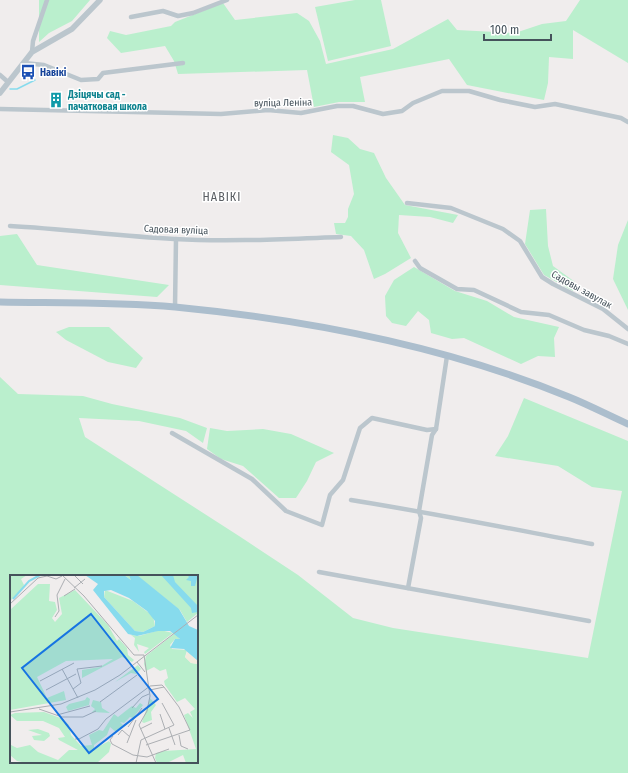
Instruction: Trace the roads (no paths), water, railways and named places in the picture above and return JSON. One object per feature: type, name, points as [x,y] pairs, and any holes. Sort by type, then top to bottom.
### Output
[{"type":"main road","points":[[0,302],[115,304],[175,307],[258,317],[313,326],[393,342],[447,356],[569,397],[628,424]]},
{"type":"street","points":[[32,52],[33,41],[47,0]]},
{"type":"street","points":[[0,93],[32,52],[72,29],[100,0]]},
{"type":"street","points":[[131,17],[163,11],[178,16],[223,1]]},
{"type":"street","points":[[24,63],[44,65],[81,80],[98,78],[103,73],[183,63]]},
{"type":"street","points":[[0,75],[8,82]]},
{"type":"street","name":"вуліца Леніна","points":[[0,109],[221,114],[268,110],[301,113],[337,106],[353,106],[383,114],[402,111],[413,103],[442,91],[469,91],[500,100],[535,107],[555,104],[621,118],[628,122]]},
{"type":"street","name":"Садовы завулак","points":[[407,203],[451,208],[503,229],[520,241],[542,277],[603,309],[628,329]]},
{"type":"street","name":"Садовая вуліца","points":[[10,226],[176,239],[271,241],[301,238],[341,237]]},
{"type":"street","points":[[175,307],[176,239]]},
{"type":"street","points":[[415,261],[420,268],[457,289],[474,290],[521,312],[549,315],[584,330],[609,336],[628,344]]},
{"type":"street","points":[[408,588],[421,518],[419,511],[432,435],[436,429],[447,356]]},
{"type":"street","points":[[172,433],[252,479],[286,511],[322,525],[330,495],[343,480],[360,428],[372,418],[426,430],[436,429]]},
{"type":"street","points":[[351,500],[419,511],[480,524],[592,544]]},
{"type":"street","points":[[319,572],[589,621]]},
{"type":"waterway","points":[[10,89],[17,89],[35,80]]},
{"type":"place","name":"Навікі","points":[[28,72]]},
{"type":"place","name":"Дзіцячы сад - пачатковая школа","points":[[56,100]]},
{"type":"district","name":"НАВІКІ","points":[[222,197]]}]
